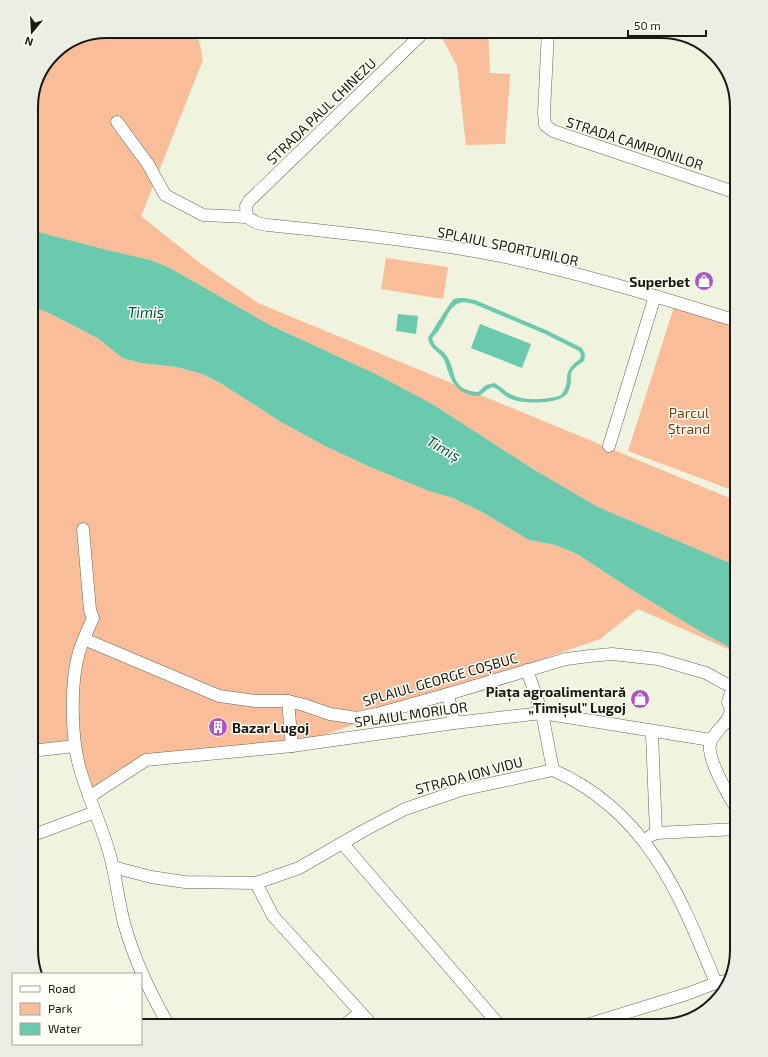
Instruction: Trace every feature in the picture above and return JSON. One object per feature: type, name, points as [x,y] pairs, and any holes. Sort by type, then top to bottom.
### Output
[{"type":"street","name":"STRADA PAUL CHINEZU","points":[[247,217],[246,206],[249,201],[418,38]]},
{"type":"street","name":"STRADA CAMPIONILOR","points":[[548,38],[544,113],[545,124],[553,131],[730,191]]},
{"type":"street","points":[[117,122],[148,164],[165,195],[203,215],[247,217]]},
{"type":"street","name":"SPLAIUL SPORTURILOR","points":[[247,217],[257,223],[267,225],[443,246],[502,257],[655,296],[730,319]]},
{"type":"street","points":[[609,446],[655,296]]},
{"type":"street","points":[[83,528],[90,610],[93,618],[84,639],[77,663],[74,688],[73,720],[75,746],[89,797],[113,867],[122,916],[134,956],[141,973]]},
{"type":"street","name":"SPLAIUL GEORGE COȘBUC","points":[[84,639],[219,696],[234,699],[288,702],[304,705],[330,714],[357,718],[377,714],[448,694],[566,659],[590,656],[633,656],[658,659],[706,673],[730,687]]},
{"type":"street","points":[[527,670],[542,713],[553,770],[584,788],[607,804],[644,839],[676,892],[716,983]]},
{"type":"street","points":[[448,694],[454,723]]},
{"type":"street","points":[[730,695],[728,699],[730,708]]},
{"type":"street","points":[[288,702],[292,746]]},
{"type":"street","name":"SPLAIUL MORILOR","points":[[89,797],[146,760],[292,746],[454,723],[542,713],[711,740]]},
{"type":"street","points":[[730,717],[711,740],[709,747],[730,795]]},
{"type":"street","points":[[357,718],[359,737]]},
{"type":"street","points":[[652,734],[656,833]]},
{"type":"street","points":[[38,750],[75,746]]},
{"type":"street","name":"STRADA ION VIDU","points":[[113,867],[150,877],[178,881],[256,883],[299,868],[344,844],[384,819],[427,801],[461,790],[553,770]]},
{"type":"street","points":[[38,833],[95,812]]},
{"type":"street","points":[[644,839],[656,833],[730,829]]},
{"type":"street","points":[[344,844],[494,1019]]},
{"type":"street","points":[[256,883],[273,916],[366,1019]]},
{"type":"street","points":[[142,975],[165,1019]]},
{"type":"street","points":[[606,1019],[722,982]]},
{"type":"street","points":[[352,1019],[360,1013]]},
{"type":"green space","points":[[198,38],[203,60],[141,216],[200,263],[258,303],[730,498],[730,563],[598,507],[533,469],[434,405],[378,375],[270,325],[170,268],[151,260],[38,232],[38,103],[43,81],[58,58],[81,43],[94,39]]},
{"type":"green space","points":[[442,38],[488,38],[490,73],[510,74],[505,144],[466,145],[457,66]]},
{"type":"green space","points":[[386,258],[448,267],[443,299],[381,289]]},
{"type":"green space","name":"Parcul Ștrand","points":[[674,307],[730,325],[730,489],[628,451]]},
{"type":"green space","points":[[38,309],[99,339],[122,358],[141,363],[177,367],[202,374],[222,384],[281,422],[325,446],[370,467],[429,491],[453,498],[482,512],[529,540],[555,545],[577,554],[706,635],[730,647],[730,650],[638,609],[600,639],[292,746],[146,760],[89,797],[75,746],[38,751]]},
{"type":"water","name":"Timiș","points":[[38,232],[151,260],[170,268],[270,325],[378,375],[434,405],[533,469],[598,507],[730,563],[730,647],[706,635],[577,554],[555,545],[529,540],[482,512],[453,498],[429,491],[370,467],[325,446],[281,422],[222,384],[202,374],[177,367],[141,363],[122,358],[99,339],[38,309]]},
{"type":"water","points":[[463,298],[475,300],[546,330],[582,348],[585,354],[584,361],[571,373],[571,382],[568,392],[558,399],[550,401],[524,402],[511,399],[493,387],[479,396],[473,396],[459,390],[450,377],[445,362],[440,354],[432,347],[428,338],[452,301],[454,299]],"holes":[[[464,302],[474,304],[545,334],[579,351],[581,355],[580,359],[570,368],[566,385],[561,395],[544,399],[530,399],[517,397],[510,394],[494,383],[486,385],[478,392],[469,391],[462,388],[458,384],[446,355],[434,344],[432,338],[455,305]]]},
{"type":"water","points":[[398,314],[418,316],[416,334],[396,331]]},
{"type":"water","points":[[480,324],[531,344],[522,368],[471,348]]},
{"type":"place","name":"Superbet","points":[[704,281]]},
{"type":"place","name":"Piața agroalimentară „Timișul” Lugoj","points":[[640,699]]},
{"type":"place","name":"Bazar Lugoj","points":[[218,727]]}]
